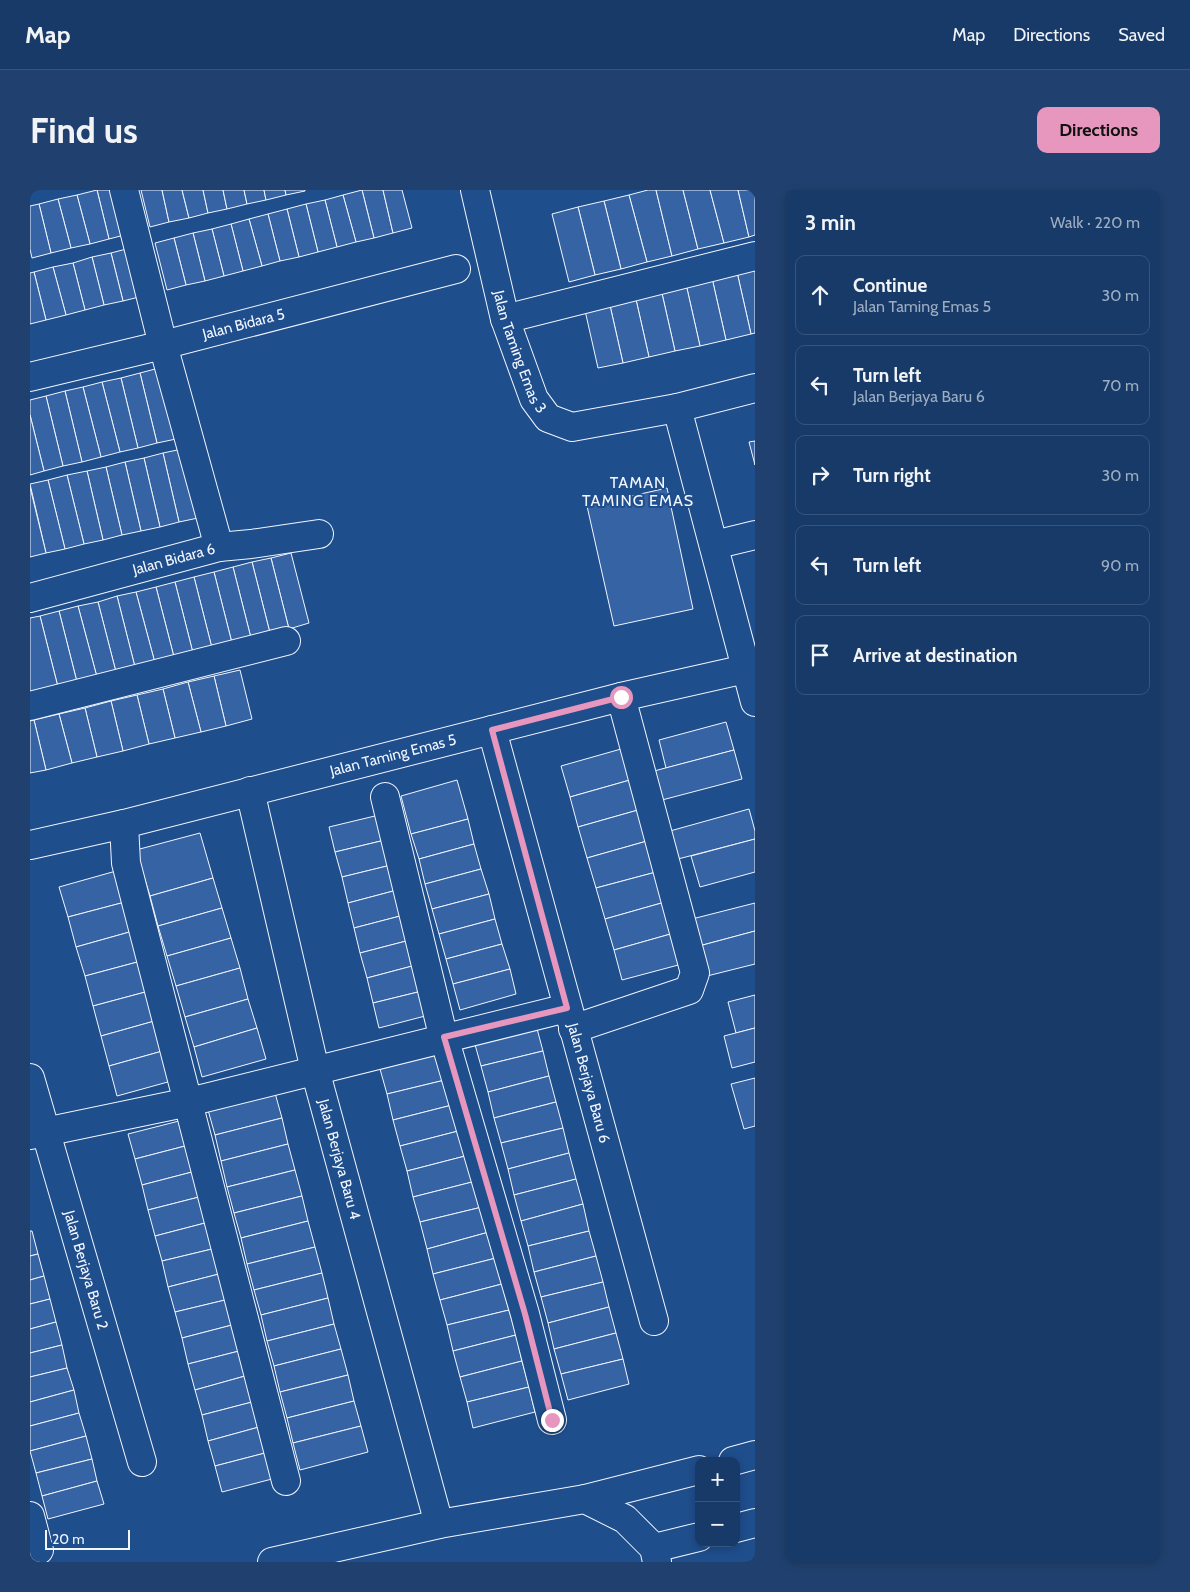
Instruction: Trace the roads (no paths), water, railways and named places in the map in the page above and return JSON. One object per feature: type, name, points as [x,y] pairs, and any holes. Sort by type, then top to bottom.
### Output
[{"type":"street","points":[[124,190],[163,345],[219,547]]},
{"type":"street","name":"Jalan Taming Emas 3","points":[[475,190],[505,318],[534,400],[548,418],[572,427],[677,408],[755,388]]},
{"type":"street","points":[[505,318],[755,256]]},
{"type":"street","name":"Jalan Bidara 5","points":[[30,377],[163,345],[456,269]]},
{"type":"street","points":[[677,408],[714,545],[751,668],[755,702]]},
{"type":"street","name":"Jalan Bidara 6","points":[[30,598],[219,547],[319,534]]},
{"type":"street","points":[[714,545],[755,535]]},
{"type":"street","points":[[30,706],[286,641]]},
{"type":"street","name":"Jalan Taming Emas 5","points":[[30,845],[124,824],[621,697],[751,668]]},
{"type":"street","points":[[37,1133],[189,1102],[444,1037],[570,1019],[689,990],[695,973],[621,697]]},
{"type":"street","name":"Jalan Berjaya Baru 6","points":[[492,730],[654,1321]]},
{"type":"street","name":"Jalan Berjaya Baru 4","points":[[250,791],[315,1070],[439,1524]]},
{"type":"street","points":[[385,797],[444,1037],[525,1314],[552,1420]]},
{"type":"street","points":[[124,824],[126,863],[286,1481]]},
{"type":"street","name":"Jalan Berjaya Baru 2","points":[[30,1078],[37,1133],[142,1462]]},
{"type":"street","points":[[740,1459],[755,1455]]},
{"type":"street","points":[[272,1562],[439,1524],[585,1499],[695,1471]]},
{"type":"street","points":[[585,1499],[625,1519],[655,1555],[695,1539]]},
{"type":"street","points":[[30,1516],[39,1550]]},
{"type":"street","points":[[740,1527],[755,1524]]},
{"type":"district","name":"TAMAN TAMING EMAS","points":[[638,491]]}]
